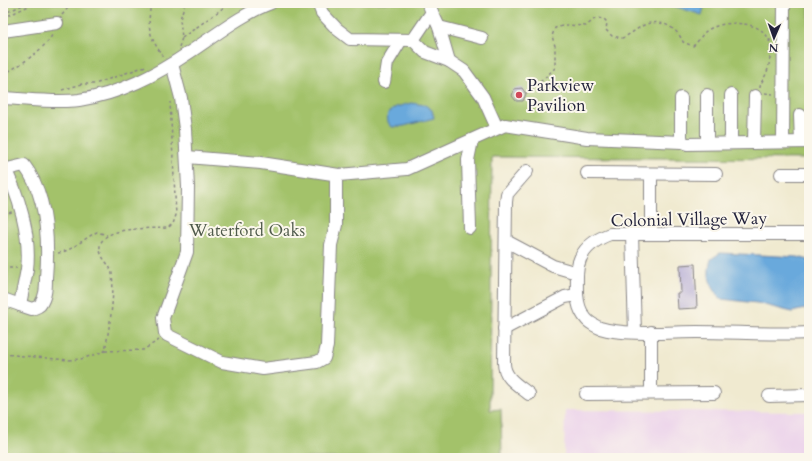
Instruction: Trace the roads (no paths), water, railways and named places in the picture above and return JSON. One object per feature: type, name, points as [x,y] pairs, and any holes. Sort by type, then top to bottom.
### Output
[{"type":"street","points":[[3,98],[54,101],[78,100],[118,91],[135,84],[246,15],[271,3]]},
{"type":"street","points":[[318,3],[322,13],[350,39],[407,40],[425,52],[449,61],[464,71],[483,97],[497,128]]},
{"type":"street","points":[[783,142],[784,3]]},
{"type":"street","points":[[384,82],[387,63],[407,40],[430,8],[439,27],[449,61]]},
{"type":"street","points":[[3,31],[57,23]]},
{"type":"street","points":[[439,27],[482,38]]},
{"type":"street","points":[[162,66],[181,98],[187,157],[188,187],[187,252],[163,318],[167,335],[222,362],[262,369],[317,362],[324,358],[327,346],[331,245],[336,225],[336,175]]},
{"type":"street","points":[[707,95],[707,143]]},
{"type":"street","points":[[731,95],[731,143]]},
{"type":"street","points":[[754,142],[755,96]]},
{"type":"street","points":[[681,98],[682,142]]},
{"type":"street","points":[[187,157],[254,162],[336,175],[407,169],[505,125],[587,138],[682,142],[687,144],[805,142],[805,115],[783,115]]},
{"type":"street","points":[[470,228],[468,160],[472,140]]},
{"type":"street","points":[[3,299],[20,305],[32,309],[40,305],[45,295],[48,254],[43,213],[31,174],[24,165],[4,168],[21,209],[25,232],[27,268],[20,305]]},
{"type":"street","points":[[527,171],[507,194],[504,371],[529,394]]},
{"type":"street","points":[[587,173],[716,174]]},
{"type":"street","points":[[651,174],[651,234]]},
{"type":"street","points":[[781,174],[809,174]]},
{"type":"street","name":"Colonial Village Way","points":[[809,234],[610,234],[592,242],[579,259],[576,273],[577,295],[580,309],[588,321],[600,328],[635,332],[809,333]]},
{"type":"street","points":[[632,234],[635,332]]},
{"type":"street","points":[[506,241],[546,263],[576,273]]},
{"type":"street","points":[[504,329],[558,300],[577,295]]},
{"type":"street","points":[[651,332],[651,393]]},
{"type":"street","points":[[586,394],[714,392]]},
{"type":"street","points":[[769,396],[809,395]]},
{"type":"water","points":[[664,3],[705,3],[702,15]]},
{"type":"water","points":[[411,103],[425,105],[432,110],[434,118],[404,126],[392,127],[388,121],[388,113],[396,107]]},
{"type":"water","points":[[720,253],[798,257],[809,260],[809,308],[792,312],[757,303],[721,299],[714,289],[709,276],[711,259]]},
{"type":"place","name":"Parkview Pavilion","points":[[519,95]]},
{"type":"park label","name":"Waterford Oaks","points":[[247,230]]}]
